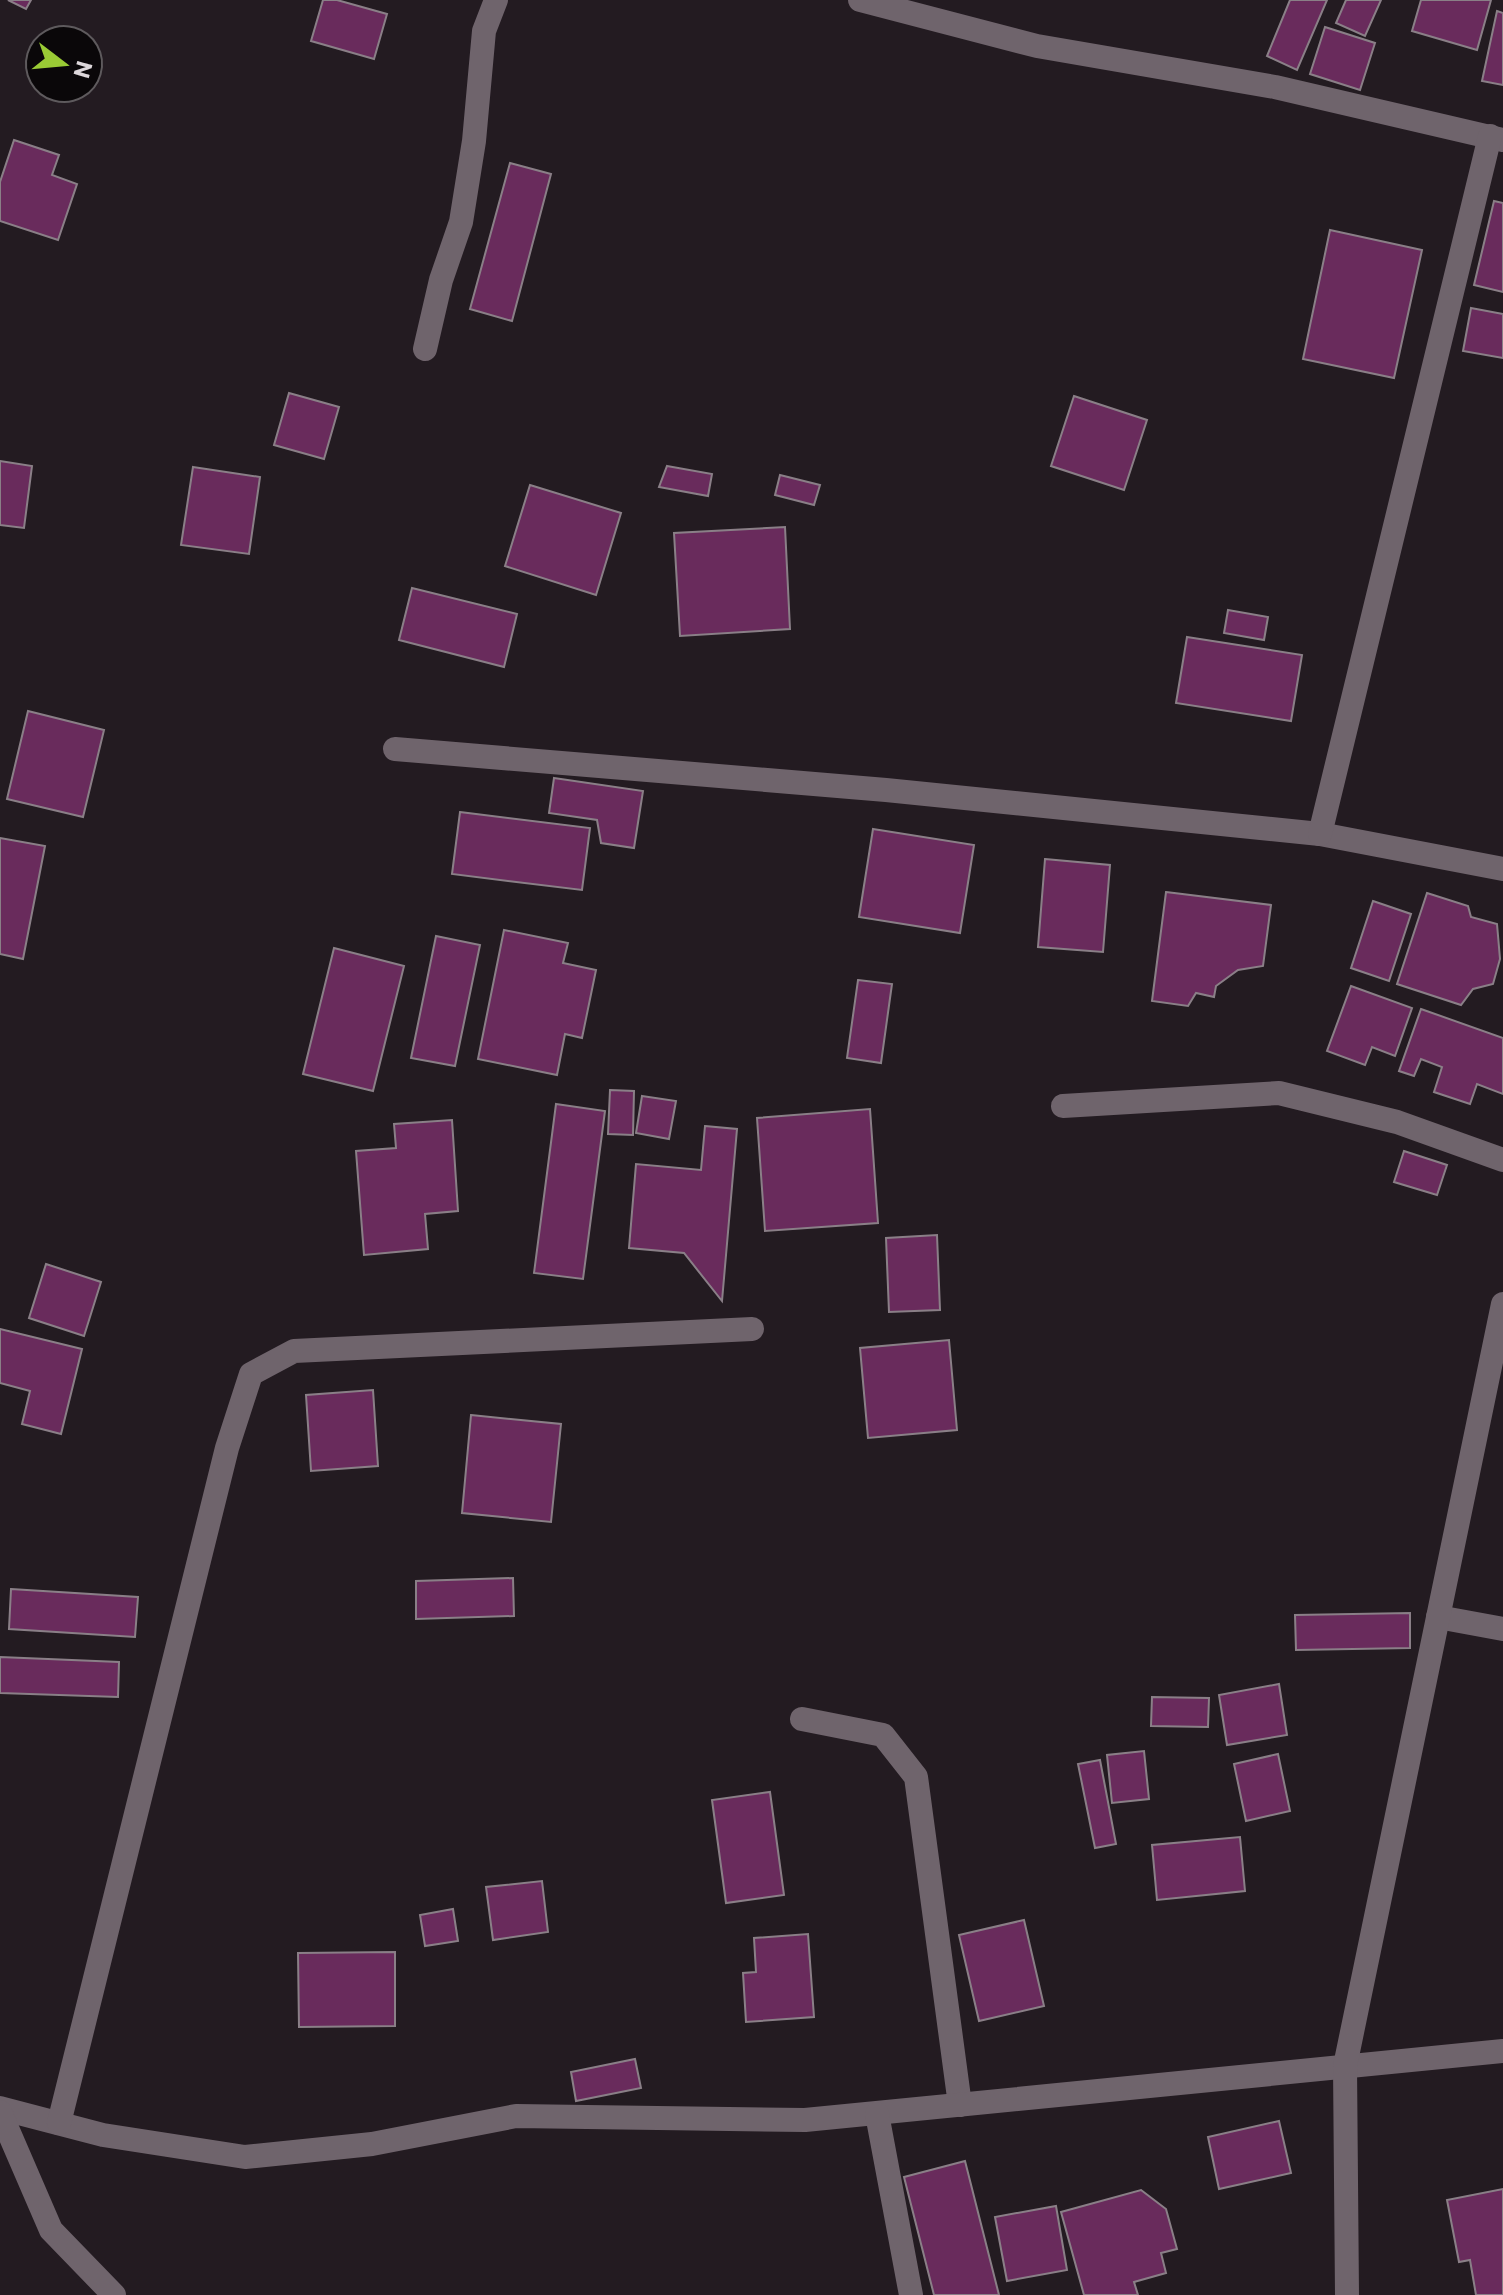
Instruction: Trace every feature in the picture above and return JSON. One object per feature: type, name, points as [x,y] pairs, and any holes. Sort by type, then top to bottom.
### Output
[{"type":"street","points":[[425,349],[441,280],[461,222],[474,141],[484,31],[496,0]]},
{"type":"street","points":[[860,0],[1037,46],[1275,87],[1497,138],[1320,834]]},
{"type":"street","points":[[395,749],[886,790],[1320,834],[1503,869]]},
{"type":"street","points":[[1063,1106],[1279,1093],[1397,1122],[1503,1160]]},
{"type":"street","points":[[1347,2295],[1345,2066],[1503,1304]]},
{"type":"street","points":[[59,2123],[227,1448],[251,1374],[294,1351],[752,1329]]},
{"type":"street","points":[[1438,1617],[1503,1629]]},
{"type":"street","points":[[802,1719],[883,1735],[916,1777],[960,2105]]},
{"type":"street","points":[[0,2110],[103,2135],[245,2157],[372,2144],[439,2128],[516,2116],[805,2120],[1503,2051]]},
{"type":"street","points":[[0,2110],[51,2230],[114,2295]]},
{"type":"street","points":[[877,2114],[911,2295]]},
{"type":"building","points":[[8,0],[31,0],[26,9]]},
{"type":"building","points":[[323,0],[337,0],[387,14],[374,59],[311,41]]},
{"type":"building","points":[[1290,0],[1327,0],[1297,70],[1267,56]]},
{"type":"building","points":[[1346,0],[1381,0],[1365,36],[1336,23]]},
{"type":"building","points":[[1421,0],[1491,0],[1477,50],[1412,31]]},
{"type":"building","points":[[1497,11],[1503,13],[1503,85],[1482,81]]},
{"type":"building","points":[[1325,27],[1375,43],[1360,90],[1310,74]]},
{"type":"building","points":[[14,140],[59,155],[52,175],[77,184],[58,240],[0,221],[0,182]]},
{"type":"building","points":[[510,163],[551,174],[512,321],[470,309]]},
{"type":"building","points":[[1494,201],[1503,203],[1503,292],[1474,285]]},
{"type":"building","points":[[1330,230],[1422,250],[1394,378],[1303,359]]},
{"type":"building","points":[[1471,308],[1503,314],[1503,358],[1463,351]]},
{"type":"building","points":[[289,393],[339,407],[324,459],[274,445]]},
{"type":"building","points":[[1074,396],[1147,420],[1124,490],[1051,466]]},
{"type":"building","points":[[0,461],[32,466],[24,528],[0,525]]},
{"type":"building","points":[[667,466],[712,474],[708,496],[659,487]]},
{"type":"building","points":[[193,467],[260,477],[249,554],[181,545]]},
{"type":"building","points":[[780,475],[820,485],[814,505],[775,495]]},
{"type":"building","points":[[530,485],[621,513],[596,595],[505,566]]},
{"type":"building","points":[[785,527],[790,629],[680,636],[674,533]]},
{"type":"building","points":[[412,588],[517,614],[504,667],[399,640]]},
{"type":"building","points":[[1228,610],[1268,617],[1264,640],[1224,633]]},
{"type":"building","points":[[1187,637],[1302,655],[1291,721],[1176,703]]},
{"type":"building","points":[[28,711],[104,730],[83,817],[7,799]]},
{"type":"building","points":[[554,778],[643,791],[634,848],[601,843],[597,820],[549,813]]},
{"type":"building","points":[[460,812],[590,828],[582,890],[452,874]]},
{"type":"building","points":[[873,829],[974,845],[960,933],[859,917]]},
{"type":"building","points":[[0,838],[45,846],[23,959],[0,954]]},
{"type":"building","points":[[1045,859],[1110,865],[1103,952],[1038,947]]},
{"type":"building","points":[[1166,892],[1271,905],[1263,966],[1238,970],[1216,986],[1214,997],[1196,993],[1188,1006],[1152,1001]]},
{"type":"building","points":[[1427,893],[1468,906],[1471,917],[1497,924],[1500,959],[1493,984],[1473,989],[1461,1005],[1397,984]]},
{"type":"building","points":[[1373,901],[1411,914],[1389,981],[1351,968]]},
{"type":"building","points":[[504,930],[568,943],[563,963],[596,970],[582,1038],[565,1034],[557,1075],[478,1059]]},
{"type":"building","points":[[436,936],[480,945],[455,1066],[411,1058]]},
{"type":"building","points":[[334,948],[404,966],[373,1091],[303,1074]]},
{"type":"building","points":[[858,980],[892,984],[881,1063],[847,1058]]},
{"type":"building","points":[[1351,986],[1412,1008],[1395,1056],[1372,1047],[1365,1065],[1327,1051]]},
{"type":"building","points":[[1421,1009],[1503,1038],[1503,1094],[1477,1084],[1470,1104],[1434,1092],[1442,1067],[1421,1059],[1414,1076],[1399,1071]]},
{"type":"building","points":[[610,1090],[634,1091],[633,1135],[608,1134]]},
{"type":"building","points":[[642,1096],[676,1101],[669,1139],[636,1133]]},
{"type":"building","points":[[556,1104],[605,1111],[583,1279],[534,1273]]},
{"type":"building","points":[[870,1109],[878,1223],[765,1231],[757,1118]]},
{"type":"building","points":[[452,1120],[458,1211],[425,1214],[428,1249],[364,1255],[356,1151],[396,1148],[394,1124]]},
{"type":"building","points":[[705,1126],[737,1129],[722,1301],[684,1253],[629,1248],[636,1164],[701,1170]]},
{"type":"building","points":[[1404,1151],[1447,1165],[1437,1195],[1394,1182]]},
{"type":"building","points":[[937,1235],[940,1310],[889,1312],[886,1238]]},
{"type":"building","points":[[46,1264],[101,1282],[84,1336],[29,1318]]},
{"type":"building","points":[[0,1329],[82,1349],[61,1434],[22,1424],[30,1391],[0,1383]]},
{"type":"building","points":[[949,1340],[957,1430],[868,1438],[860,1348]]},
{"type":"building","points":[[373,1390],[378,1466],[311,1471],[306,1395]]},
{"type":"building","points":[[471,1415],[561,1424],[551,1522],[462,1513]]},
{"type":"building","points":[[513,1578],[514,1616],[416,1619],[416,1581]]},
{"type":"building","points":[[11,1589],[138,1597],[135,1637],[9,1629]]},
{"type":"building","points":[[1410,1613],[1410,1648],[1296,1650],[1295,1615]]},
{"type":"building","points":[[0,1657],[119,1662],[118,1697],[0,1693]]},
{"type":"building","points":[[1279,1684],[1287,1735],[1227,1745],[1219,1695]]},
{"type":"building","points":[[1152,1697],[1209,1698],[1208,1727],[1151,1726]]},
{"type":"building","points":[[1144,1751],[1149,1799],[1112,1803],[1107,1755]]},
{"type":"building","points":[[1278,1754],[1290,1811],[1246,1821],[1234,1764]]},
{"type":"building","points":[[1100,1760],[1116,1844],[1095,1848],[1078,1764]]},
{"type":"building","points":[[770,1792],[784,1895],[726,1903],[712,1800]]},
{"type":"building","points":[[1240,1837],[1245,1891],[1157,1900],[1152,1845]]},
{"type":"building","points":[[542,1881],[548,1932],[493,1940],[486,1887]]},
{"type":"building","points":[[453,1909],[458,1941],[425,1946],[420,1915]]},
{"type":"building","points":[[1024,1920],[1044,2006],[979,2021],[959,1935]]},
{"type":"building","points":[[808,1934],[814,2017],[746,2022],[743,1973],[756,1972],[754,1938]]},
{"type":"building","points":[[395,1952],[395,2026],[299,2027],[298,1953]]},
{"type":"building","points":[[635,2059],[641,2088],[576,2101],[571,2072]]},
{"type":"building","points":[[1279,2121],[1291,2173],[1219,2189],[1208,2137]]},
{"type":"building","points":[[965,2161],[999,2295],[934,2295],[904,2177]]},
{"type":"building","points":[[1503,2189],[1503,2295],[1476,2295],[1470,2260],[1459,2262],[1447,2200]]},
{"type":"building","points":[[1141,2190],[1166,2209],[1177,2249],[1161,2253],[1166,2273],[1134,2282],[1138,2295],[1084,2295],[1061,2212]]},
{"type":"building","points":[[1056,2206],[1067,2270],[1007,2281],[995,2217]]}]
